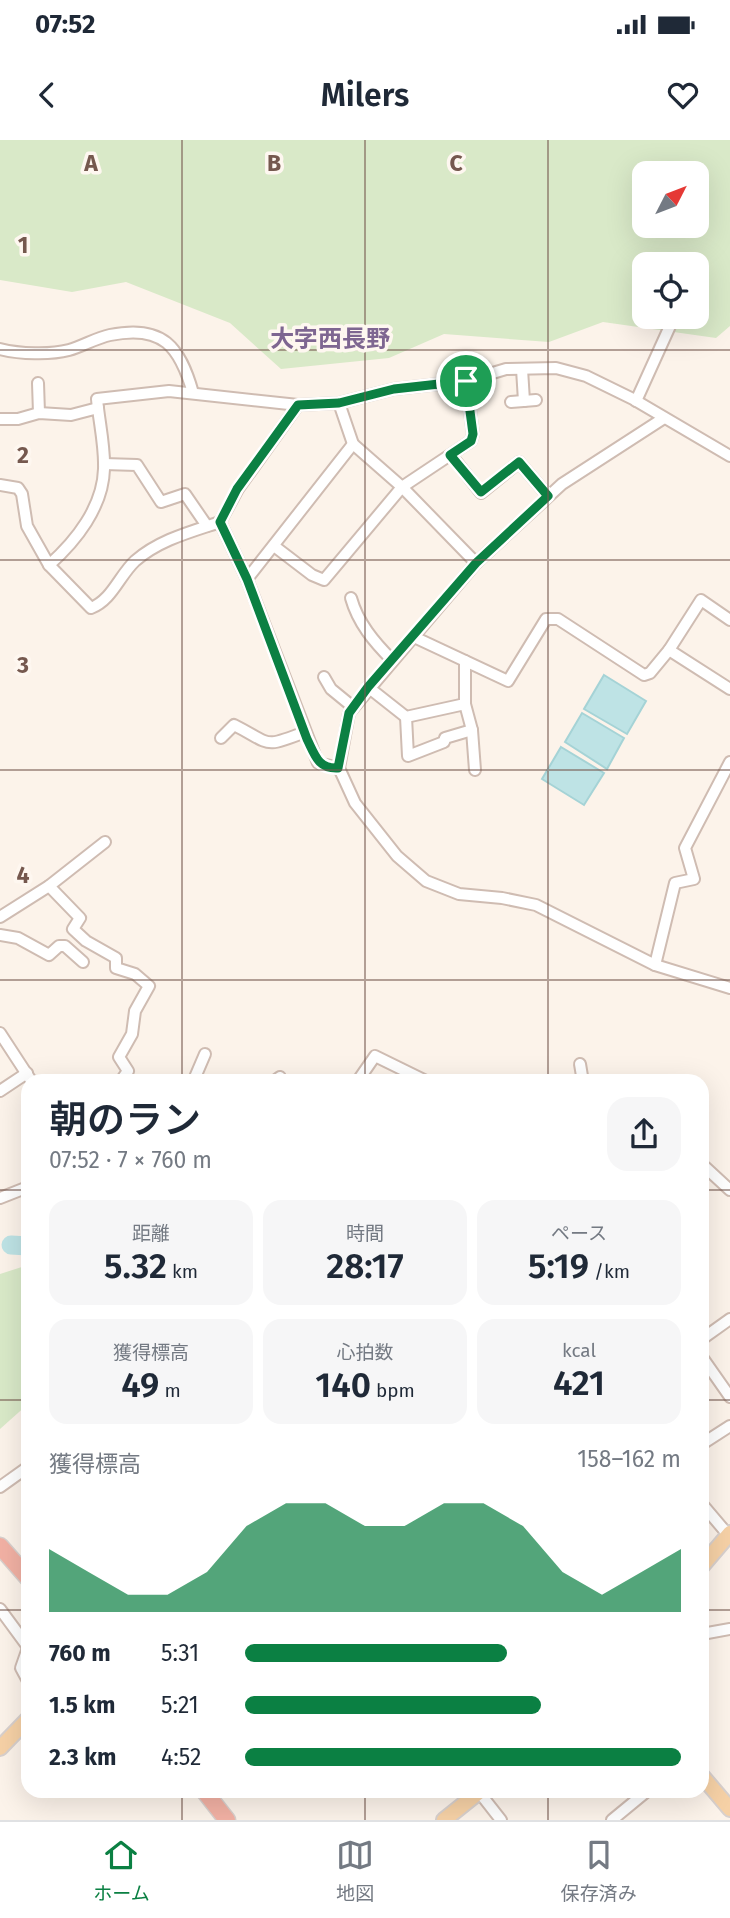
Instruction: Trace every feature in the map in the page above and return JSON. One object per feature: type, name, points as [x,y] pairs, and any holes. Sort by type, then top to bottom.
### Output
[{"type":"highway","points":[[0,1546],[21,1570]]},
{"type":"highway","points":[[210,1798],[227,1820]]},
{"type":"main road","points":[[709,1558],[729,1535]]},
{"type":"main road","points":[[0,1748],[21,1726]]},
{"type":"main road","points":[[709,1784],[730,1809]]},
{"type":"main road","points":[[444,1820],[472,1798]]},
{"type":"street","points":[[636,401],[669,329]]},
{"type":"street","points":[[0,349],[67,351],[108,336],[139,332],[171,344],[184,360],[193,393]]},
{"type":"street","points":[[0,419],[18,419],[39,413],[71,415],[98,404],[169,391],[298,405],[339,403],[394,389],[466,381],[506,369],[556,368],[586,376],[636,401],[730,456]]},
{"type":"street","points":[[511,402],[530,401],[522,369]]},
{"type":"street","points":[[274,546],[324,580],[402,486],[471,441],[473,434],[466,381]]},
{"type":"street","points":[[38,383],[39,413]]},
{"type":"street","points":[[339,403],[353,444],[402,486],[476,563]]},
{"type":"street","points":[[49,565],[74,544],[90,519],[104,464],[98,404]]},
{"type":"street","points":[[0,485],[18,488],[22,494],[27,526],[49,565],[91,608],[102,604],[135,562],[164,541],[220,522],[237,489],[298,405]]},
{"type":"street","points":[[664,418],[548,496],[476,563],[353,707],[349,713],[338,768],[355,803],[397,856],[426,881],[459,894],[502,898],[536,905],[655,965],[730,988]]},
{"type":"street","points":[[247,579],[353,444]]},
{"type":"street","points":[[450,455],[481,492],[519,462],[548,496]]},
{"type":"street","points":[[104,464],[137,465],[161,502],[184,494],[206,526]]},
{"type":"street","points":[[220,522],[247,579],[318,763],[329,768],[338,768]]},
{"type":"street","points":[[351,597],[355,612],[371,637],[392,660]]},
{"type":"street","points":[[414,638],[508,681],[546,619],[558,619],[644,675],[650,673],[669,650],[701,600],[730,620]]},
{"type":"street","points":[[669,650],[730,689]]},
{"type":"street","points":[[465,661],[465,705],[472,730],[475,770]]},
{"type":"street","points":[[324,677],[331,689],[353,707]]},
{"type":"street","points":[[368,687],[406,717],[408,756],[444,742],[445,738],[472,730]]},
{"type":"street","points":[[406,717],[465,705]]},
{"type":"street","points":[[221,738],[234,725],[263,743],[279,742],[305,732]]},
{"type":"street","points":[[655,965],[675,883],[694,879],[685,848],[720,786],[724,784],[730,762]]},
{"type":"street","points":[[0,917],[49,886],[105,842]]},
{"type":"street","points":[[49,886],[80,918],[73,929],[86,941],[116,958],[116,968],[135,974],[149,986],[135,1011],[132,1034],[119,1056],[128,1071],[126,1074]]},
{"type":"street","points":[[0,935],[18,938],[49,955],[58,946],[65,946],[83,962]]},
{"type":"street","points":[[0,1033],[28,1074]]},
{"type":"street","points":[[196,1074],[205,1054]]},
{"type":"street","points":[[363,1074],[375,1056],[412,1074]]},
{"type":"street","points":[[580,1063],[582,1074]]},
{"type":"street","points":[[0,1091],[21,1081]]},
{"type":"street","points":[[709,1171],[730,1190]]},
{"type":"street","points":[[0,1198],[21,1190]]},
{"type":"street","points":[[709,1335],[728,1324]]},
{"type":"street","points":[[709,1367],[730,1397]]},
{"type":"street","points":[[709,1440],[730,1426]]},
{"type":"street","points":[[0,1487],[21,1472]]},
{"type":"street","points":[[709,1512],[729,1535]]},
{"type":"street","points":[[0,1609],[21,1638]]},
{"type":"street","points":[[709,1633],[730,1629]]},
{"type":"street","points":[[484,1798],[501,1820]]},
{"type":"street","points":[[612,1820],[639,1798]]},
{"type":"green space","points":[[0,140],[730,140],[730,326],[716,338],[652,329],[709,329],[709,252],[632,252],[632,326],[603,322],[549,342],[444,334],[389,358],[281,369],[230,323],[126,282],[72,292],[0,280]]},
{"type":"green space","points":[[21,1267],[21,1410],[0,1429],[0,1274]]},
{"type":"water","points":[[604,675],[646,701],[627,734],[584,709]]},
{"type":"water","points":[[582,713],[624,738],[607,769],[565,742]]},
{"type":"water","points":[[561,747],[604,773],[584,805],[542,779]]},
{"type":"waterway","points":[[11,1245],[21,1246]]},
{"type":"district","name":"大字西長野","points":[[330,339]]},
{"type":"route","points":[[466,381],[473,434],[471,441],[450,455],[481,492],[519,462],[548,496],[476,563],[414,638],[368,687],[349,713],[338,768],[329,768],[318,763],[307,739],[247,579],[220,522],[237,489],[298,405],[339,403],[394,389],[466,381]]}]
